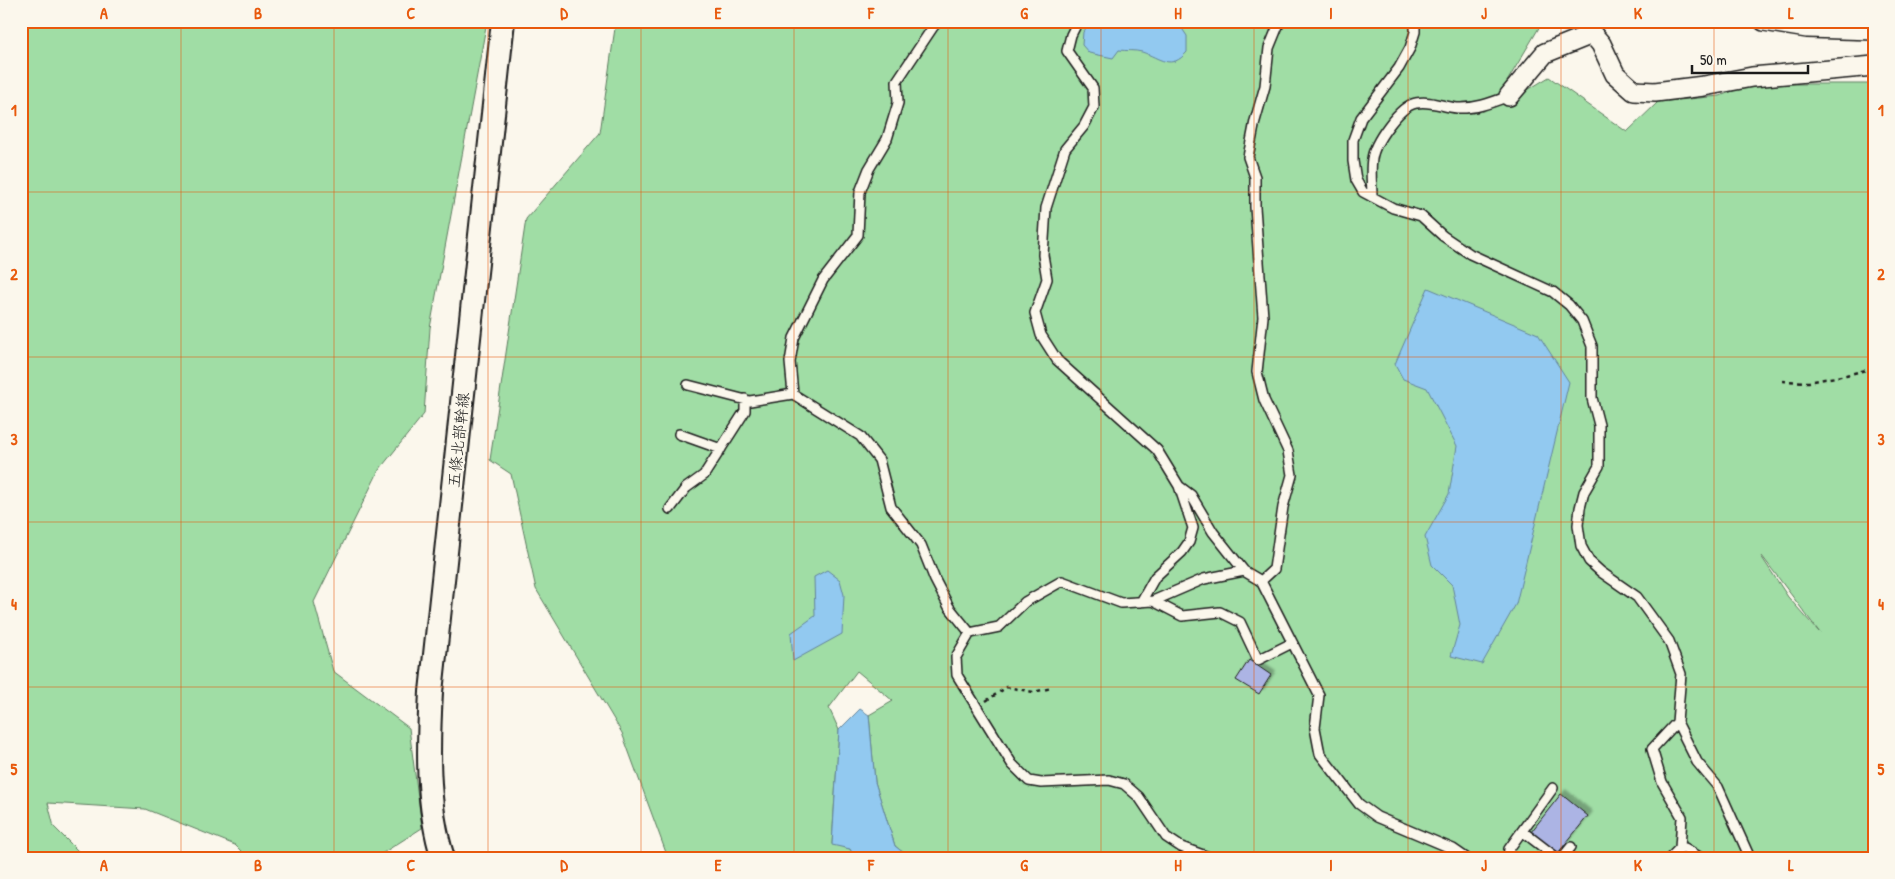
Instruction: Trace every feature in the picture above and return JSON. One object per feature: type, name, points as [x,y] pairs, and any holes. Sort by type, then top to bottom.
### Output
[{"type":"street","name":"五條北部幹線","points":[[443,858],[432,807],[430,782],[431,692],[502,21]]},
{"type":"street","points":[[1764,21],[1807,28],[1874,30]]},
{"type":"street","points":[[1509,96],[1545,53],[1586,28],[1601,44],[1616,74],[1634,91],[1654,92],[1704,86],[1752,77],[1874,66]]},
{"type":"lane","points":[[793,394],[790,362],[794,338],[823,280],[858,234],[860,192],[869,170],[887,139],[898,103],[898,81],[932,27],[938,21]]},
{"type":"lane","points":[[1078,21],[1071,35],[1067,51],[1093,88],[1094,107],[1084,126],[1065,149],[1046,208],[1043,255],[1046,279],[1035,313],[1041,335],[1057,360],[1157,450],[1179,486],[1193,528],[1189,542],[1182,552],[1155,577],[1141,602]]},
{"type":"lane","points":[[1260,581],[1274,569],[1282,507],[1292,475],[1288,451],[1264,400],[1257,372],[1263,317],[1255,207],[1256,177],[1248,157],[1255,121],[1266,86],[1269,48],[1280,21]]},
{"type":"lane","points":[[1415,21],[1416,32],[1399,68],[1361,118],[1353,140],[1353,161],[1356,180],[1363,192],[1393,208],[1421,216],[1443,236],[1470,254],[1553,292],[1569,304],[1582,321],[1592,346],[1592,398],[1599,425],[1599,466],[1584,492],[1580,508],[1578,525],[1581,546],[1589,561],[1601,572],[1637,597],[1670,641],[1681,674],[1677,722],[1697,762],[1718,787],[1750,858]]},
{"type":"lane","points":[[1372,197],[1372,157],[1378,140],[1397,116],[1414,103],[1433,102],[1457,108],[1481,106],[1509,96]]},
{"type":"lane","points":[[688,385],[750,400],[793,394],[860,436],[879,460],[891,507],[921,545],[935,580],[950,607],[970,633]]},
{"type":"lane","points":[[670,509],[686,488],[704,475],[745,411],[744,399]]},
{"type":"lane","points":[[679,434],[721,449]]},
{"type":"lane","points":[[1179,486],[1191,495],[1214,532],[1244,571],[1260,581],[1319,695],[1315,728],[1320,754],[1359,804],[1377,817],[1453,850],[1466,858]]},
{"type":"lane","points":[[1211,858],[1181,847],[1166,837],[1139,797],[1124,784],[1109,780],[1041,783],[1029,781],[1012,764],[957,675],[956,657],[970,633],[999,627],[1025,602],[1062,581],[1121,603],[1141,602],[1153,601],[1204,579],[1244,571]]},
{"type":"lane","points":[[1153,601],[1182,616],[1220,612],[1240,622],[1258,660],[1292,643]]},
{"type":"lane","points":[[1670,858],[1680,848],[1682,817],[1662,782],[1652,749],[1677,722]]},
{"type":"lane","points":[[1508,858],[1510,849],[1553,788]]},
{"type":"lane","points":[[1522,831],[1557,858]]},
{"type":"lane","points":[[1562,858],[1571,847]]},
{"type":"lane","points":[[1680,848],[1685,848],[1701,858]]},
{"type":"path","points":[[1782,381],[1809,382],[1846,376],[1874,368]]},
{"type":"path","points":[[977,707],[1007,687],[1033,692],[1052,688]]},
{"type":"green space","points":[[21,21],[487,21],[430,328],[424,414],[379,470],[314,602],[333,671],[409,728],[422,828],[375,858],[248,858],[235,845],[145,809],[48,803],[54,827],[85,858],[21,858]]},
{"type":"green space","points":[[616,21],[1537,21],[1540,26],[1505,85],[1511,100],[1549,77],[1627,132],[1658,102],[1720,96],[1751,84],[1874,84],[1874,858],[910,858],[895,846],[875,782],[869,715],[893,701],[857,671],[829,708],[839,730],[832,844],[850,849],[855,858],[668,858],[622,733],[536,589],[511,474],[490,460],[526,219],[600,133]],"holes":[[[1762,556],[1820,633],[1788,597]]]},
{"type":"water","points":[[1098,21],[1177,21],[1187,36],[1187,52],[1176,61],[1170,62],[1136,51],[1119,50],[1113,58],[1089,53],[1082,45],[1083,32],[1089,25]]},
{"type":"water","points":[[1428,288],[1538,334],[1569,382],[1516,604],[1482,664],[1451,656],[1460,625],[1452,585],[1432,565],[1425,537],[1449,494],[1457,446],[1427,388],[1403,379],[1395,364]]},
{"type":"water","points":[[827,570],[840,580],[844,595],[842,634],[793,661],[791,633],[815,616],[814,577]]},
{"type":"water","points":[[860,709],[869,715],[875,782],[895,846],[910,858],[855,858],[850,849],[832,845],[839,730]]},
{"type":"building","points":[[1249,660],[1271,675],[1259,694],[1236,680]]},
{"type":"building","points":[[1561,794],[1588,816],[1558,853],[1531,832]]}]
